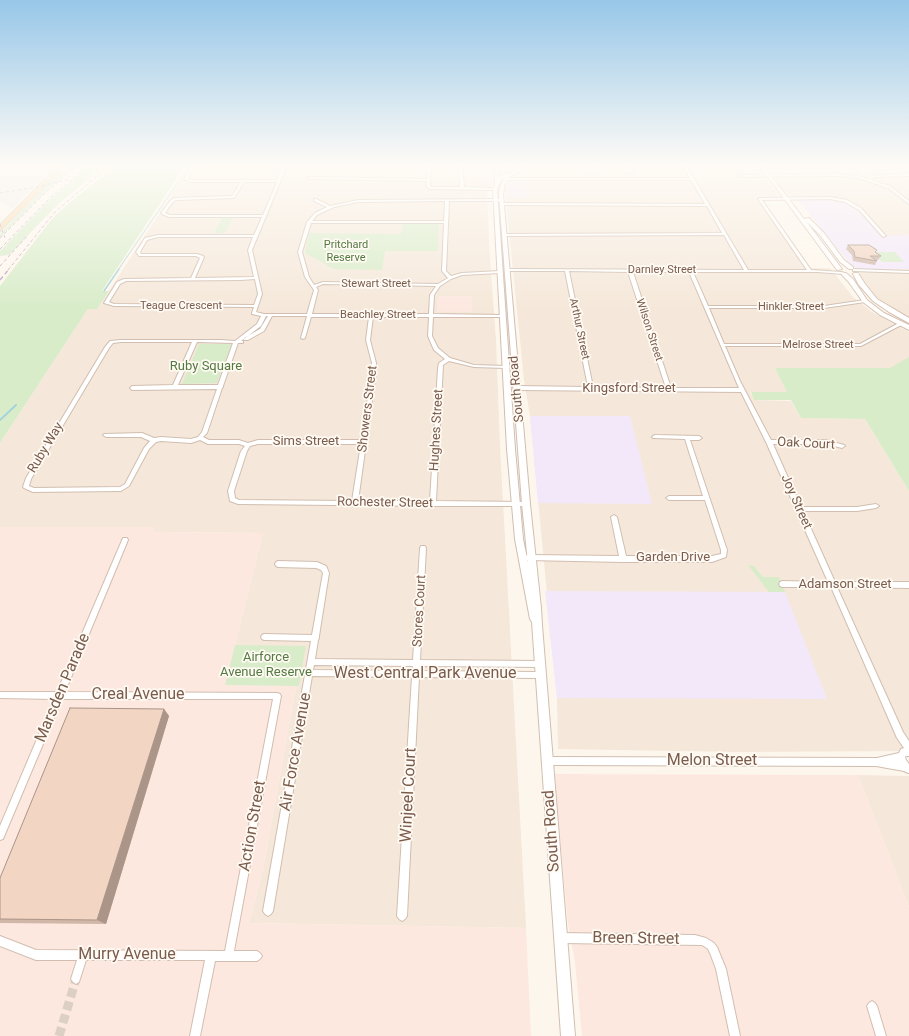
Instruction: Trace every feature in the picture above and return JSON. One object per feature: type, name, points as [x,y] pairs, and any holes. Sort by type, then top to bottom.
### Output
[{"type":"main road","points":[[0,229],[15,213]]},
{"type":"main road","points":[[798,213],[841,271],[851,280],[865,301],[882,314],[909,328]]},
{"type":"main road","points":[[802,213],[822,234],[842,261],[854,271],[862,285],[875,300],[908,321]]},
{"type":"main road","points":[[841,271],[854,271]]},
{"type":"main road","name":"Hinkler Street","points":[[865,301],[875,300]]},
{"type":"main road","name":"Melrose Street","points":[[900,324],[908,321]]},
{"type":"street","points":[[163,213],[170,216],[264,216],[250,250],[255,278],[260,294],[254,306]]},
{"type":"street","points":[[304,338],[316,292],[314,286],[307,277],[300,252],[309,222],[317,213]]},
{"type":"street","points":[[446,213],[444,271],[450,278]]},
{"type":"street","name":"South Road","points":[[500,213],[500,272],[515,504],[522,557],[536,626],[548,761],[568,1036]]},
{"type":"street","name":"South Road","points":[[501,213],[526,504],[537,608],[536,626]]},
{"type":"street","points":[[713,213],[747,271]]},
{"type":"street","points":[[769,213],[810,271]]},
{"type":"street","points":[[864,213],[884,236]]},
{"type":"street","points":[[309,222],[446,222]]},
{"type":"street","points":[[504,235],[725,234]]},
{"type":"street","points":[[255,278],[193,279],[202,257],[140,255],[138,252],[146,239],[158,236],[256,236]]},
{"type":"street","points":[[506,367],[474,366],[448,359],[436,349],[430,340],[430,315],[432,295],[439,285],[450,278],[469,273],[500,272],[507,270]]},
{"type":"street","name":"Darnley Street","points":[[507,270],[841,271]]},
{"type":"street","name":"Arthur Street","points":[[567,270],[591,389]]},
{"type":"street","name":"Wilson Street","points":[[630,270],[669,389]]},
{"type":"street","name":"Joy Street","points":[[690,270],[742,390],[769,442],[900,735],[906,752],[902,762],[908,768]]},
{"type":"street","points":[[854,271],[909,272]]},
{"type":"street","name":"Teague Crescent","points":[[193,279],[125,280],[118,283],[106,301],[107,304],[254,306]]},
{"type":"street","name":"Stewart Street","points":[[314,286],[323,283],[439,285]]},
{"type":"street","name":"Hinkler Street","points":[[706,307],[824,307],[865,301]]},
{"type":"street","name":"Beachley Street","points":[[254,306],[254,313],[264,315],[503,316]]},
{"type":"street","points":[[256,331],[264,315]]},
{"type":"street","points":[[200,438],[232,356],[239,342],[265,326],[271,315]]},
{"type":"street","name":"Showers Street","points":[[356,503],[374,372],[374,363],[368,340],[371,315]]},
{"type":"street","points":[[503,316],[511,315]]},
{"type":"street","name":"Melrose Street","points":[[722,344],[861,345],[900,324]]},
{"type":"street","name":"Ruby Way","points":[[154,440],[147,448],[128,485],[120,489],[32,490],[26,487],[28,479],[109,344],[121,341],[239,342]]},
{"type":"street","points":[[176,387],[195,341]]},
{"type":"street","name":"Hughes Street","points":[[433,504],[440,368],[441,364],[448,359]]},
{"type":"street","points":[[132,388],[221,386]]},
{"type":"street","points":[[508,389],[517,388]]},
{"type":"street","name":"Kingsford Street","points":[[517,388],[742,390]]},
{"type":"street","points":[[106,435],[142,435],[154,440],[191,441],[200,438],[208,442],[235,442],[248,445]]},
{"type":"street","points":[[655,437],[699,438]]},
{"type":"street","name":"Garden Drive","points":[[522,557],[712,559],[724,556],[724,550],[687,438]]},
{"type":"street","name":"Sims Street","points":[[248,445],[258,442],[364,442]]},
{"type":"street","name":"Oak Court","points":[[769,442],[826,442],[842,446]]},
{"type":"street","name":"Rochester Street","points":[[248,445],[244,451],[231,496],[235,501],[243,503],[526,504]]},
{"type":"street","points":[[669,498],[707,498]]},
{"type":"street","points":[[799,509],[857,509],[876,506]]},
{"type":"street","points":[[614,517],[623,558]]},
{"type":"street","name":"Marsden Parade","points":[[0,836],[125,540]]},
{"type":"street","name":"Stores Court","points":[[416,673],[423,548]]},
{"type":"street","name":"Air Force Avenue","points":[[268,911],[326,578],[326,570],[314,564],[278,564]]},
{"type":"street","name":"Adamson Street","points":[[782,584],[909,585]]},
{"type":"street","points":[[264,637],[316,638]]},
{"type":"street","name":"West Central Park Avenue","points":[[312,662],[417,663],[540,669]]},
{"type":"street","name":"West Central Park Avenue","points":[[310,673],[416,673],[540,669]]},
{"type":"street","name":"Winjeel Court","points":[[402,916],[416,673]]},
{"type":"street","name":"Creal Avenue","points":[[0,695],[277,696]]},
{"type":"street","name":"Action Street","points":[[229,956],[277,696]]},
{"type":"street","name":"Melon Street","points":[[876,762],[906,752]]},
{"type":"street","name":"Melon Street","points":[[548,761],[876,762],[908,768]]},
{"type":"street","name":"Breen Street","points":[[560,938],[703,941],[714,950],[721,969],[735,1036]]},
{"type":"street","name":"Murry Avenue","points":[[0,941],[36,955],[257,956]]},
{"type":"street","points":[[76,979],[83,955]]},
{"type":"street","points":[[195,1036],[211,956]]},
{"type":"street","points":[[872,1006],[881,1036]]},
{"type":"shaded area","points":[[159,213],[488,213],[496,340],[500,446],[526,928],[249,923],[263,870],[296,686],[225,685],[263,533],[152,532],[154,527],[0,527],[0,443],[88,309],[97,309]]},
{"type":"shaded area","points":[[507,213],[772,213],[810,268],[830,268],[853,297],[872,312],[909,332],[909,360],[891,371],[788,392],[750,392],[754,400],[791,401],[801,418],[865,419],[909,491],[909,751],[739,752],[558,749],[557,698],[530,416],[524,380]]},
{"type":"shaded area","points":[[809,213],[909,213],[909,318],[877,298],[861,279],[859,269],[851,265]]},
{"type":"shaded area","points":[[809,213],[861,213],[882,236],[909,235],[909,269],[859,269],[851,265]]},
{"type":"shaded area","points":[[438,296],[472,296],[472,312],[437,312]]},
{"type":"shaded area","points":[[530,416],[630,416],[652,504],[538,503]]},
{"type":"shaded area","points":[[0,527],[154,527],[153,532],[263,533],[225,685],[296,686],[263,870],[249,923],[526,928],[531,1036],[0,1036]]},
{"type":"shaded area","points":[[545,591],[785,592],[827,699],[557,698]]},
{"type":"shaded area","points":[[554,774],[858,775],[909,907],[909,1036],[582,1036],[575,962],[568,924]]},
{"type":"shaded area","points":[[858,775],[909,776],[909,907]]},
{"type":"green space","points":[[19,213],[24,213],[0,237],[0,234]]},
{"type":"green space","points":[[36,213],[49,213],[9,255],[0,256],[0,251]]},
{"type":"green space","points":[[58,213],[153,213],[102,291],[109,291],[97,309],[88,309],[0,443],[0,286]]},
{"type":"green space","points":[[222,218],[233,218],[225,233],[214,233]]},
{"type":"green space","name":"Pritchard Reserve","points":[[403,224],[439,224],[438,251],[385,251],[382,270],[334,269],[305,253],[309,233],[401,234]]},
{"type":"green space","points":[[873,252],[895,252],[904,262],[882,262]]},
{"type":"green space","name":"Ruby Square","points":[[199,344],[232,344],[217,383],[182,384]]},
{"type":"green space","points":[[909,357],[909,491],[865,419],[801,418],[791,400],[754,400],[751,392],[787,392],[775,368],[890,368]]},
{"type":"green space","points":[[748,565],[754,566],[763,577],[779,577],[785,592],[769,592]]},
{"type":"green space","name":"Airforce Avenue Reserve","points":[[235,645],[306,646],[299,686],[225,685]]},
{"type":"building","points":[[848,245],[869,245],[877,250],[875,252],[881,256],[870,256],[877,261],[855,257],[854,251]]},
{"type":"building","points":[[70,708],[164,709],[97,920],[0,919],[0,878]]},
{"type":"waterway","points":[[118,270],[157,213]]},
{"type":"waterway","points":[[104,291],[119,269]]},
{"type":"waterway","points":[[0,420],[16,405]]},
{"type":"tunnel","points":[[59,1036],[76,979]]},
{"type":"railway","points":[[4,234],[25,213]]},
{"type":"railway","points":[[0,249],[35,213]]},
{"type":"railway","points":[[8,270],[54,213]]},
{"type":"railway","points":[[0,224],[4,234]]},
{"type":"railway","points":[[0,238],[4,234]]},
{"type":"railway","points":[[0,266],[28,235]]},
{"type":"railway","points":[[0,280],[9,269]]}]
